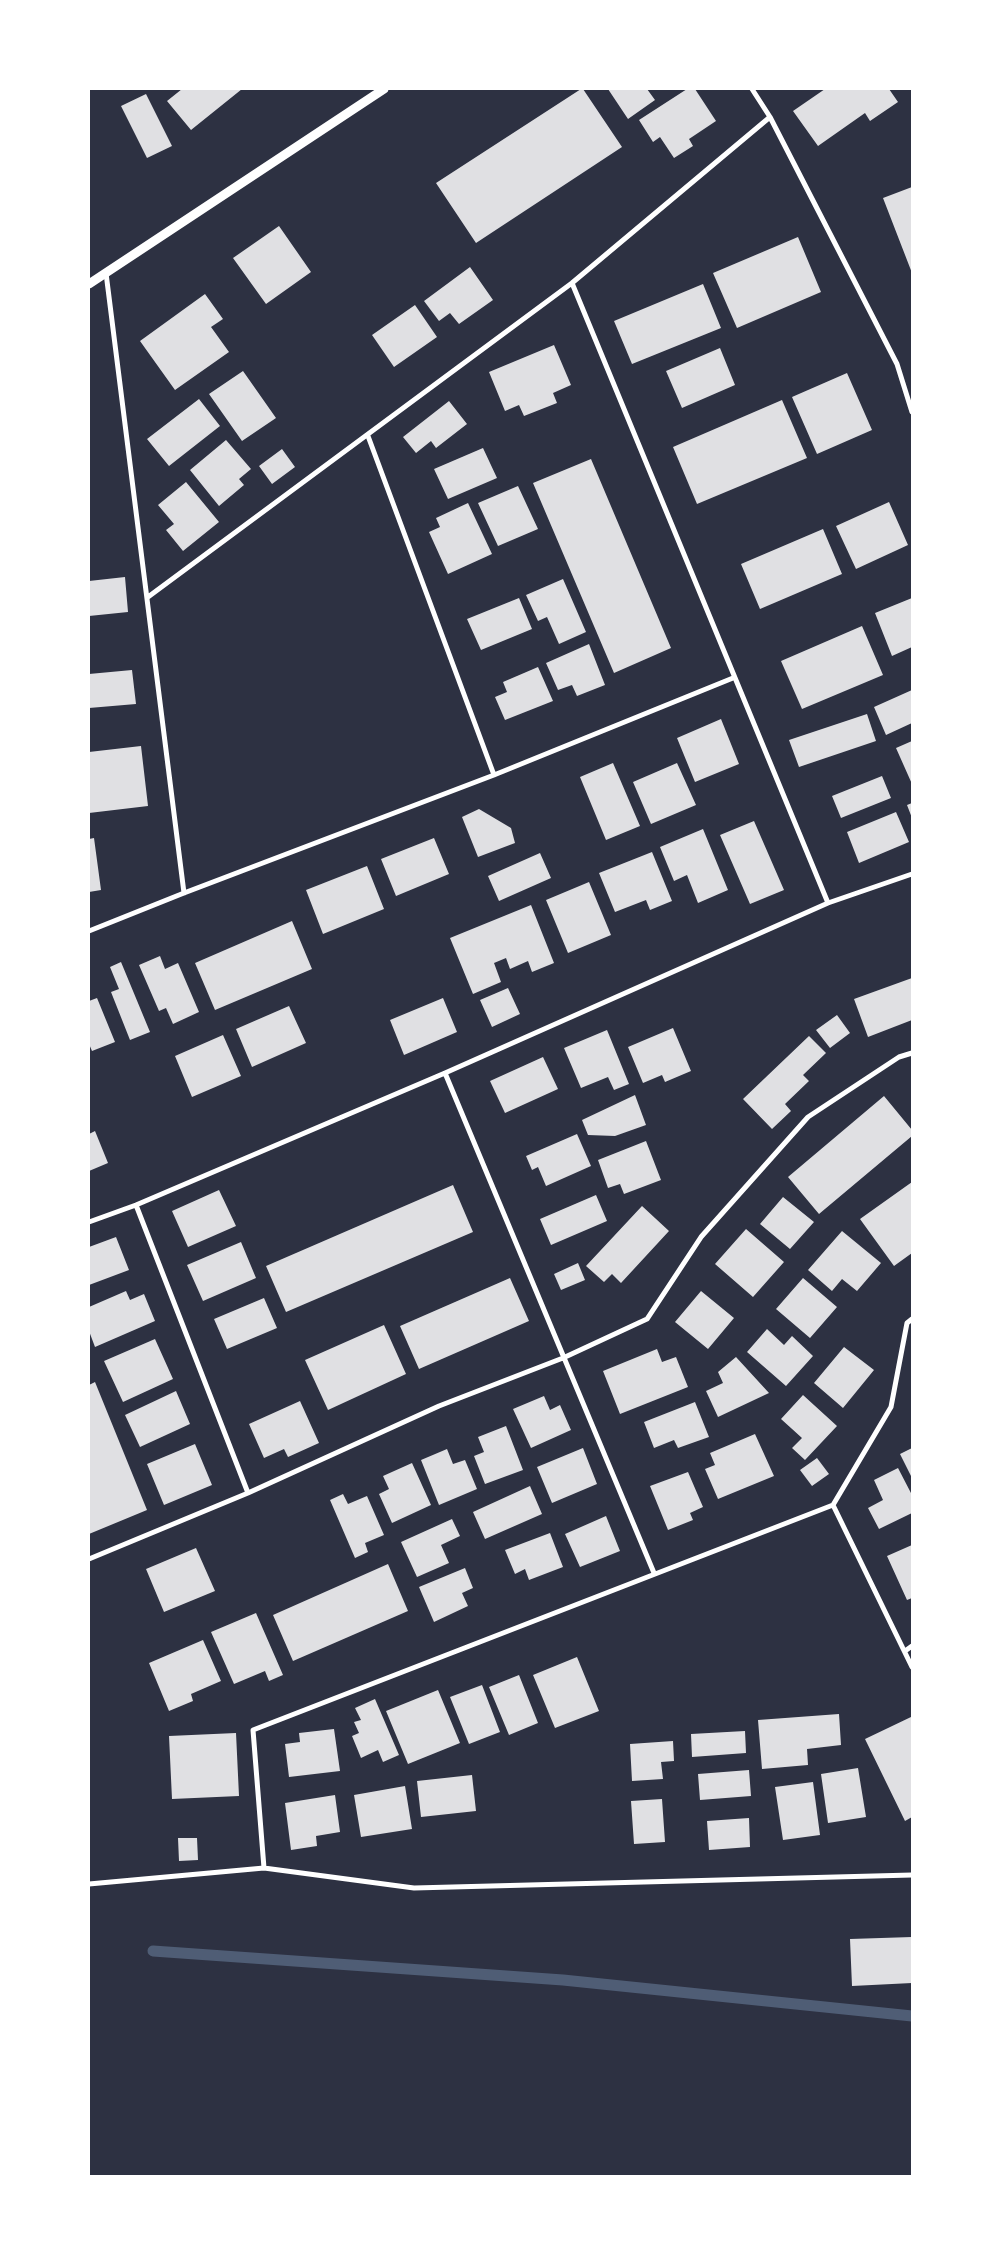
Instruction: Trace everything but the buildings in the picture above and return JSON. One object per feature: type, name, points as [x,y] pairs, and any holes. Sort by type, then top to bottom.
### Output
[{"type":"street","points":[[89,284],[384,89]]},
{"type":"street","points":[[752,89],[770,117],[897,364],[912,412]]},
{"type":"street","points":[[148,597],[572,284],[770,117]]},
{"type":"street","points":[[106,274],[184,893]]},
{"type":"street","points":[[572,284],[733,678],[828,903]]},
{"type":"street","points":[[368,436],[494,776]]},
{"type":"street","points":[[89,931],[184,893],[494,776],[733,678]]},
{"type":"street","points":[[89,1222],[136,1205],[445,1073],[828,903],[912,874]]},
{"type":"street","points":[[89,1559],[248,1492],[439,1406],[563,1358],[647,1319],[701,1237],[808,1117],[899,1057],[912,1053]]},
{"type":"street","points":[[445,1073],[654,1573]]},
{"type":"street","points":[[136,1205],[248,1492]]},
{"type":"street","points":[[264,1868],[253,1730],[833,1505],[891,1407],[907,1323],[912,1319]]},
{"type":"street","points":[[833,1505],[912,1667]]},
{"type":"street","points":[[905,1651],[912,1646]]},
{"type":"street","points":[[89,1884],[264,1868],[414,1888],[912,1875]]},
{"type":"waterway","points":[[153,1951],[563,1980],[912,2016]]}]
